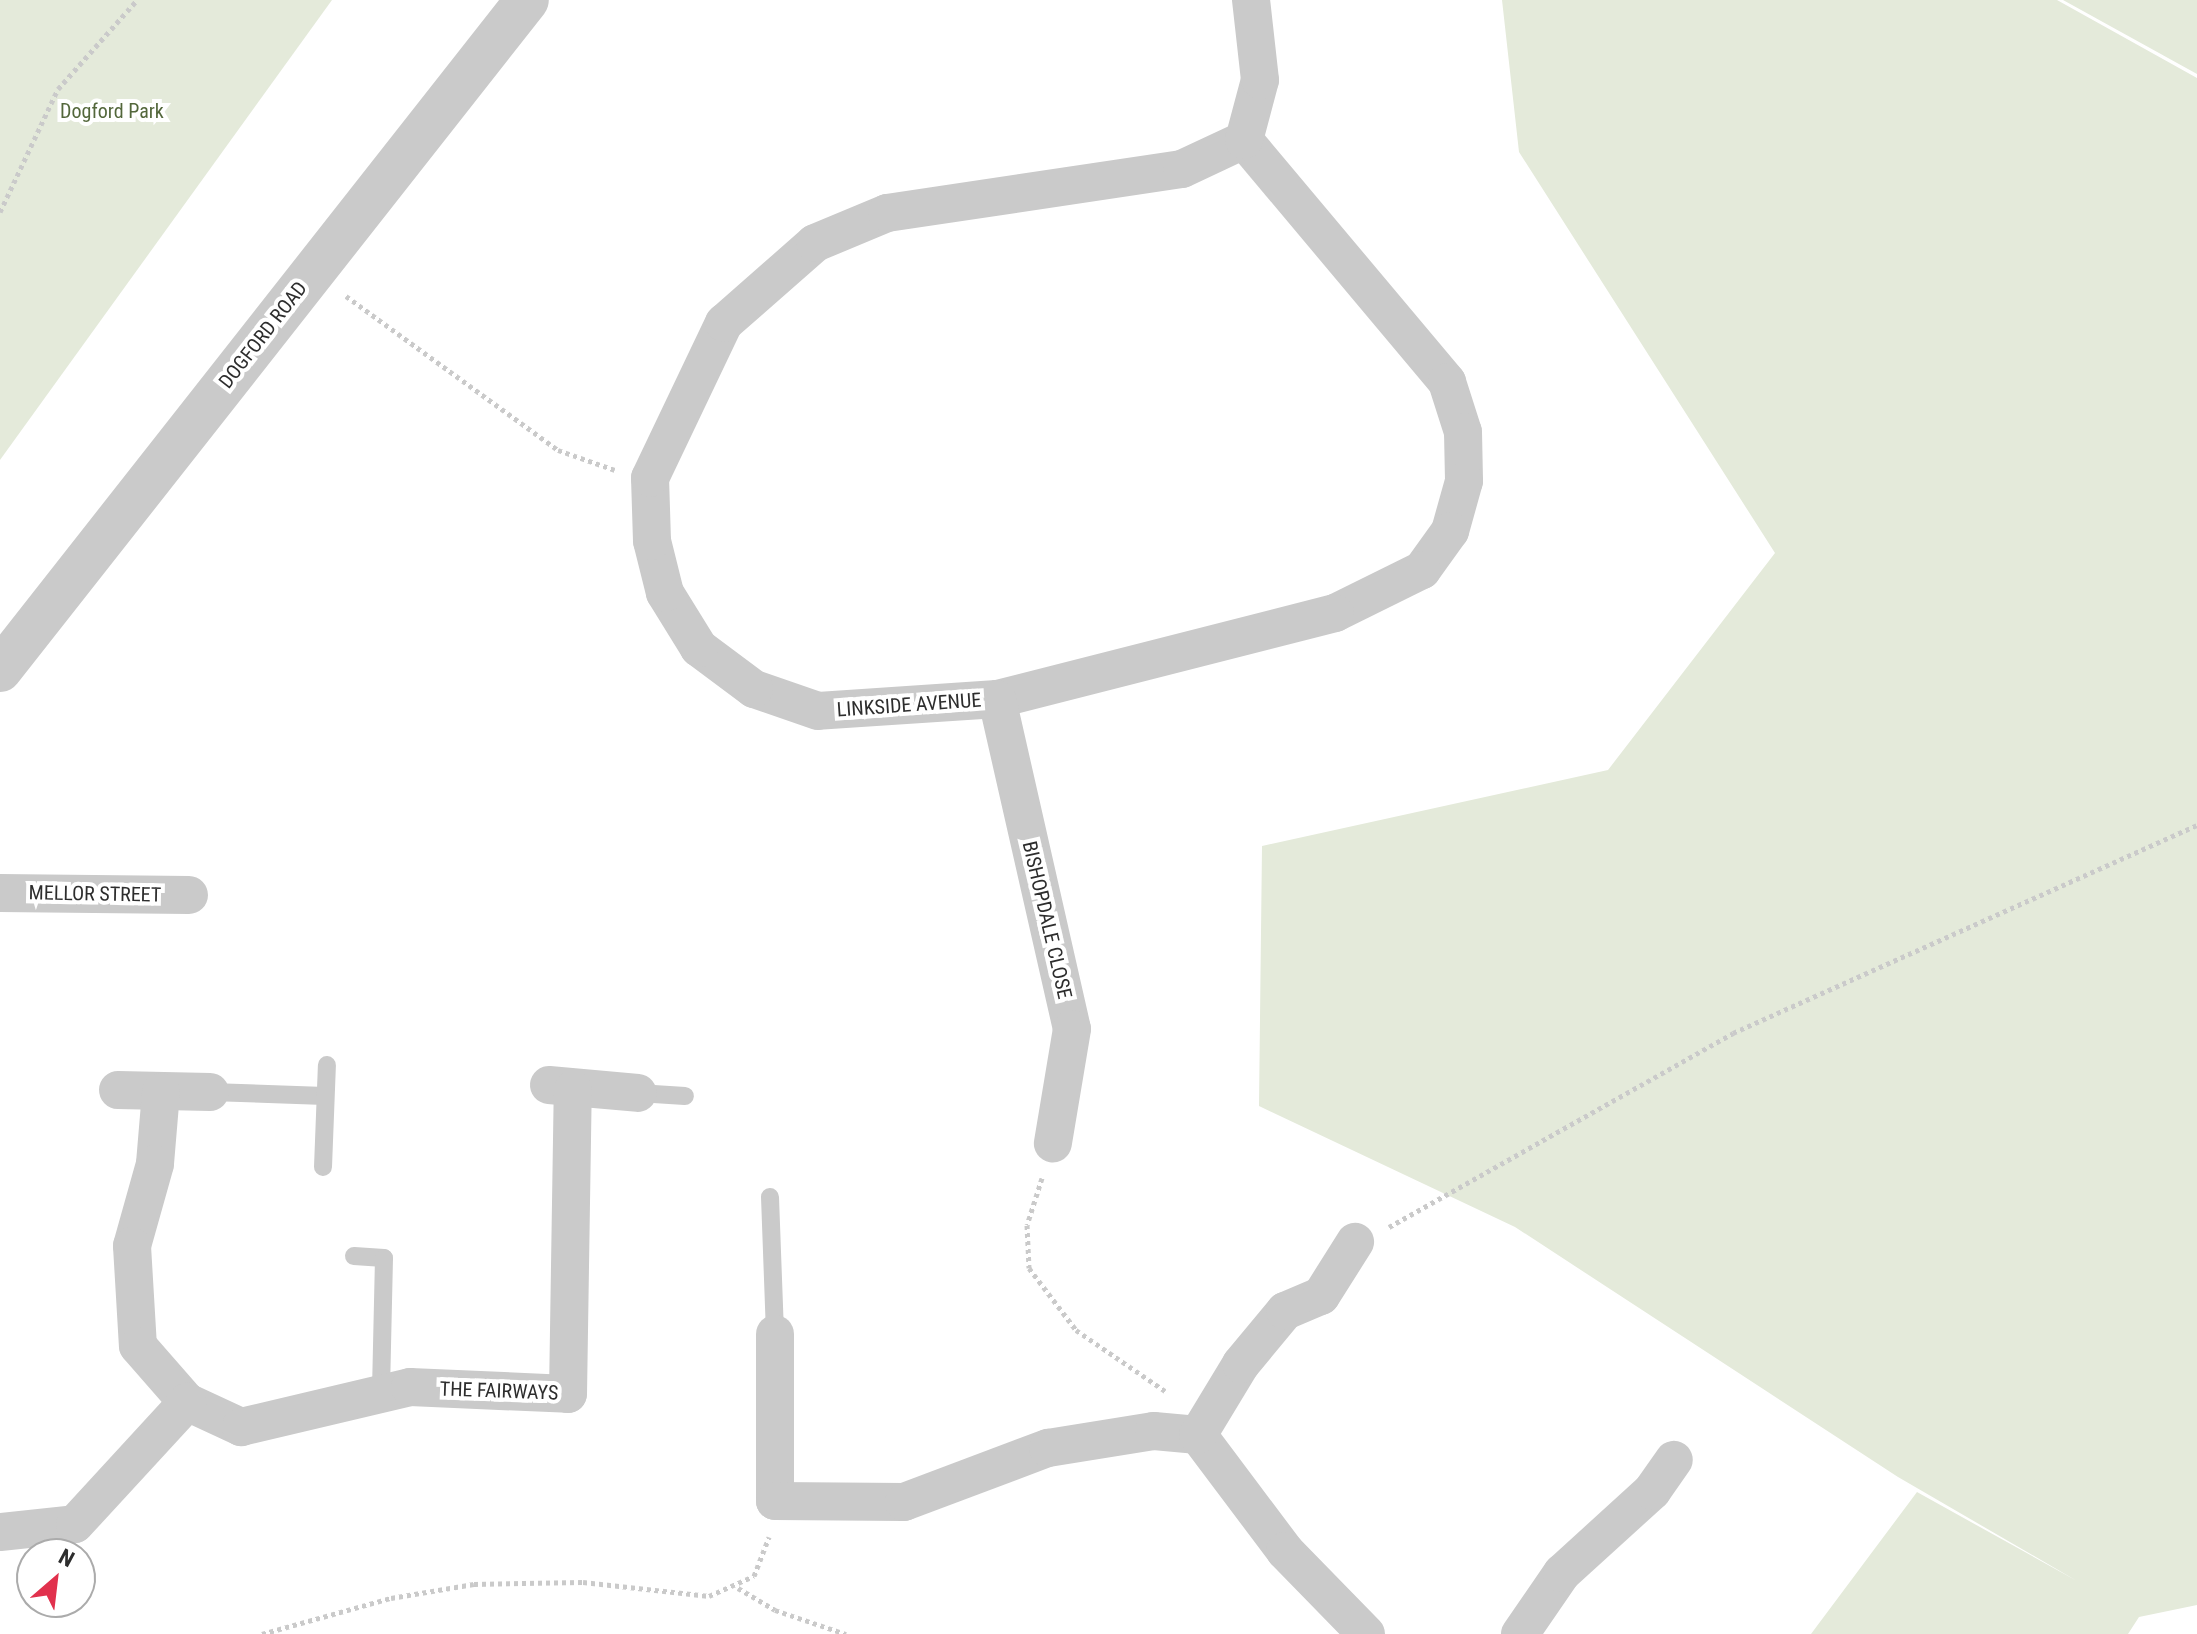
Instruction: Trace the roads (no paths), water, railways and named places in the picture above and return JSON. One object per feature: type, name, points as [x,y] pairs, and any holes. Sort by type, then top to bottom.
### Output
[{"type":"street","name":"DOGFORD ROAD","points":[[0,670],[527,0]]},
{"type":"street","points":[[1244,140],[1260,80],[1251,0]]},
{"type":"street","name":"LINKSIDE AVENUE","points":[[1244,140],[1447,382],[1463,456],[1450,531],[1422,570],[1335,613],[997,699],[818,711],[754,689],[699,648],[665,593],[650,482],[724,323],[815,243],[887,213],[1182,169],[1244,140]]},
{"type":"street","name":"BISHOPDALE CLOSE","points":[[997,699],[1072,1029],[1053,1143]]},
{"type":"street","name":"MELLOR STREET","points":[[0,893],[189,895]]},
{"type":"street","name":"THE FAIRWAYS","points":[[161,1092],[155,1164],[132,1246],[135,1329],[148,1361],[187,1402],[218,1420],[263,1427],[381,1391],[568,1394],[561,1087],[638,1093]]},
{"type":"street","points":[[118,1090],[210,1092]]},
{"type":"street","points":[[775,1334],[775,1501],[904,1502],[1048,1448],[1154,1431],[1201,1427],[1285,1311],[1321,1296],[1355,1242]]},
{"type":"street","points":[[0,1532],[75,1524],[187,1402]]},
{"type":"street","points":[[1201,1427],[1285,1551],[1366,1634]]},
{"type":"street","points":[[1520,1634],[1562,1573],[1652,1491],[1674,1460]]},
{"type":"lane","points":[[323,1167],[327,1065]]},
{"type":"lane","points":[[210,1092],[325,1096]]},
{"type":"lane","points":[[638,1093],[685,1096]]},
{"type":"lane","points":[[770,1197],[775,1334]]},
{"type":"lane","points":[[354,1256],[384,1258],[381,1391]]},
{"type":"park label","name":"Dogford Park","points":[[112,111]]}]
